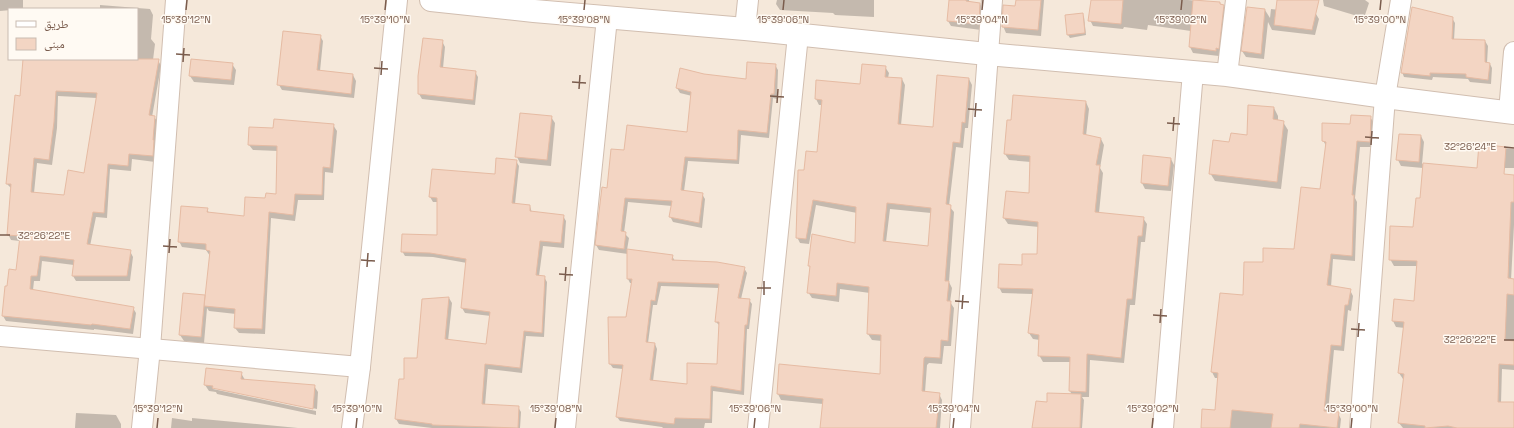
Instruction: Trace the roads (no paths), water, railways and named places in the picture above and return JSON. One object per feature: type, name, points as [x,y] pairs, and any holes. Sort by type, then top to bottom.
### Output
[{"type":"street","points":[[142,428],[150,348],[176,0]]},
{"type":"street","points":[[352,428],[360,367],[397,0]]},
{"type":"street","points":[[431,0],[535,6],[607,18],[745,29],[987,54],[1226,75],[1386,97],[1512,112],[1514,52]]},
{"type":"street","points":[[745,29],[748,0]]},
{"type":"street","points":[[960,428],[992,0]]},
{"type":"street","points":[[1226,75],[1236,0]]},
{"type":"street","points":[[1360,428],[1386,97],[1401,0]]},
{"type":"street","points":[[565,428],[607,18]]},
{"type":"street","points":[[758,428],[798,35]]},
{"type":"street","points":[[1163,428],[1194,72]]},
{"type":"street","points":[[0,336],[360,367]]}]
